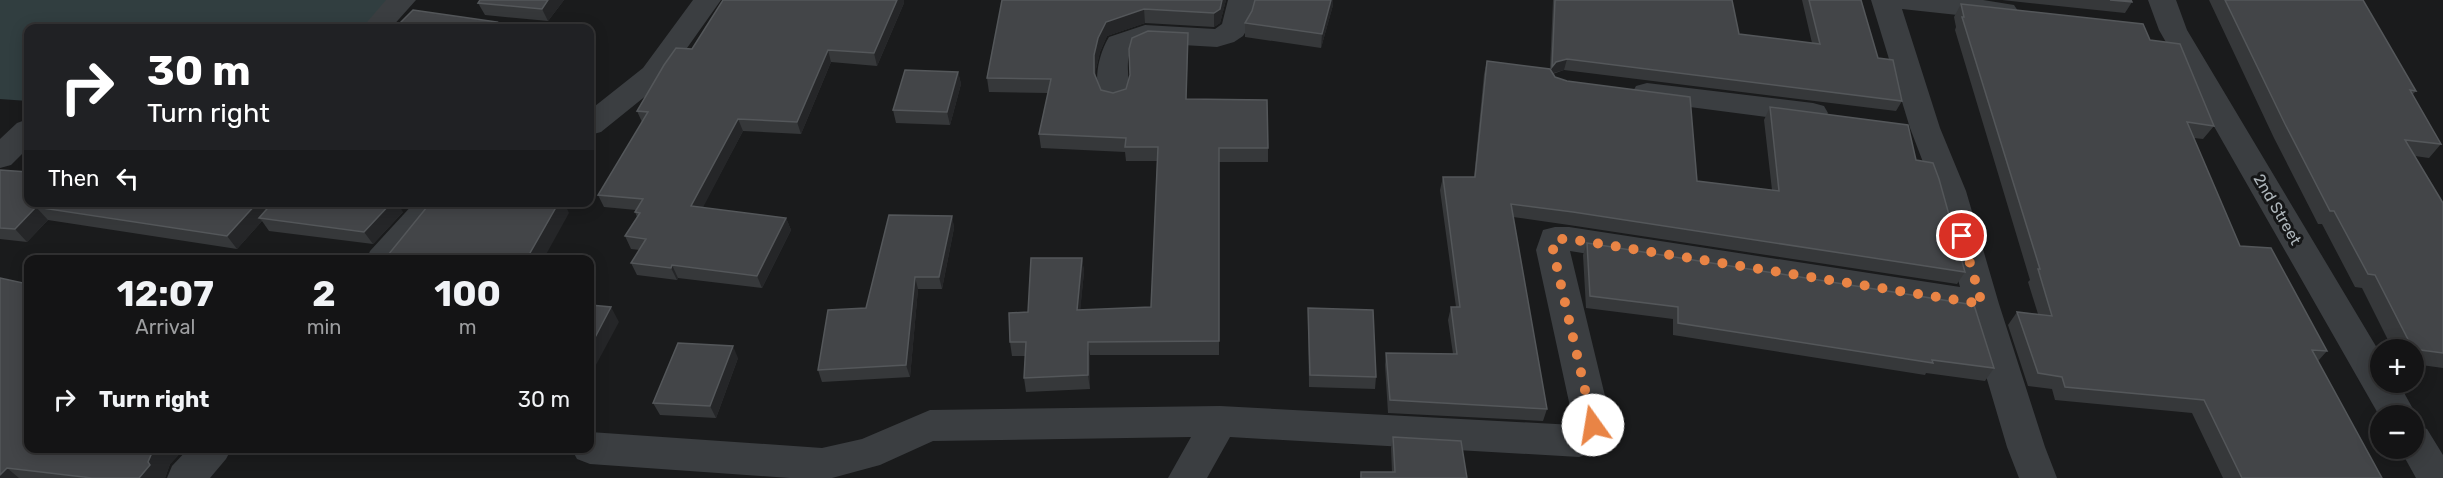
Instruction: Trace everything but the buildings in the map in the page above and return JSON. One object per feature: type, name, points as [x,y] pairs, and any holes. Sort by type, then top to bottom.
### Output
[{"type":"street","points":[[380,24],[402,0]]},
{"type":"street","points":[[594,122],[653,75],[707,0]]},
{"type":"street","points":[[1114,95],[1113,57],[1119,44],[1145,34],[1217,38],[1227,36],[1233,30],[1242,0]]},
{"type":"street","points":[[1885,0],[1925,128],[1950,191],[1982,304],[2026,447],[2038,478]]},
{"type":"street","points":[[1902,0],[2032,14]]},
{"type":"street","name":"2nd Street","points":[[2162,0],[2161,29],[2392,405]]},
{"type":"street","points":[[1622,89],[1843,117]]},
{"type":"street","points":[[0,123],[24,124]]},
{"type":"street","points":[[1890,123],[1925,128]]},
{"type":"street","points":[[0,157],[24,134]]},
{"type":"street","points":[[386,255],[430,207]]},
{"type":"street","points":[[594,448],[822,464],[867,454],[930,426],[1220,422],[1580,441],[1590,438],[1593,425],[1553,250],[1555,239],[1569,239],[1982,304]]},
{"type":"street","points":[[1187,478],[1220,422]]},
{"type":"street","points":[[186,478],[208,453]]},
{"type":"street","points":[[2424,457],[2436,478]]},
{"type":"shaded area","points":[[0,0],[403,0],[379,24],[24,24],[24,101],[0,99]]},
{"type":"route","points":[[1593,425],[1553,250],[1555,239],[1569,239],[1982,304],[1962,236]]}]
